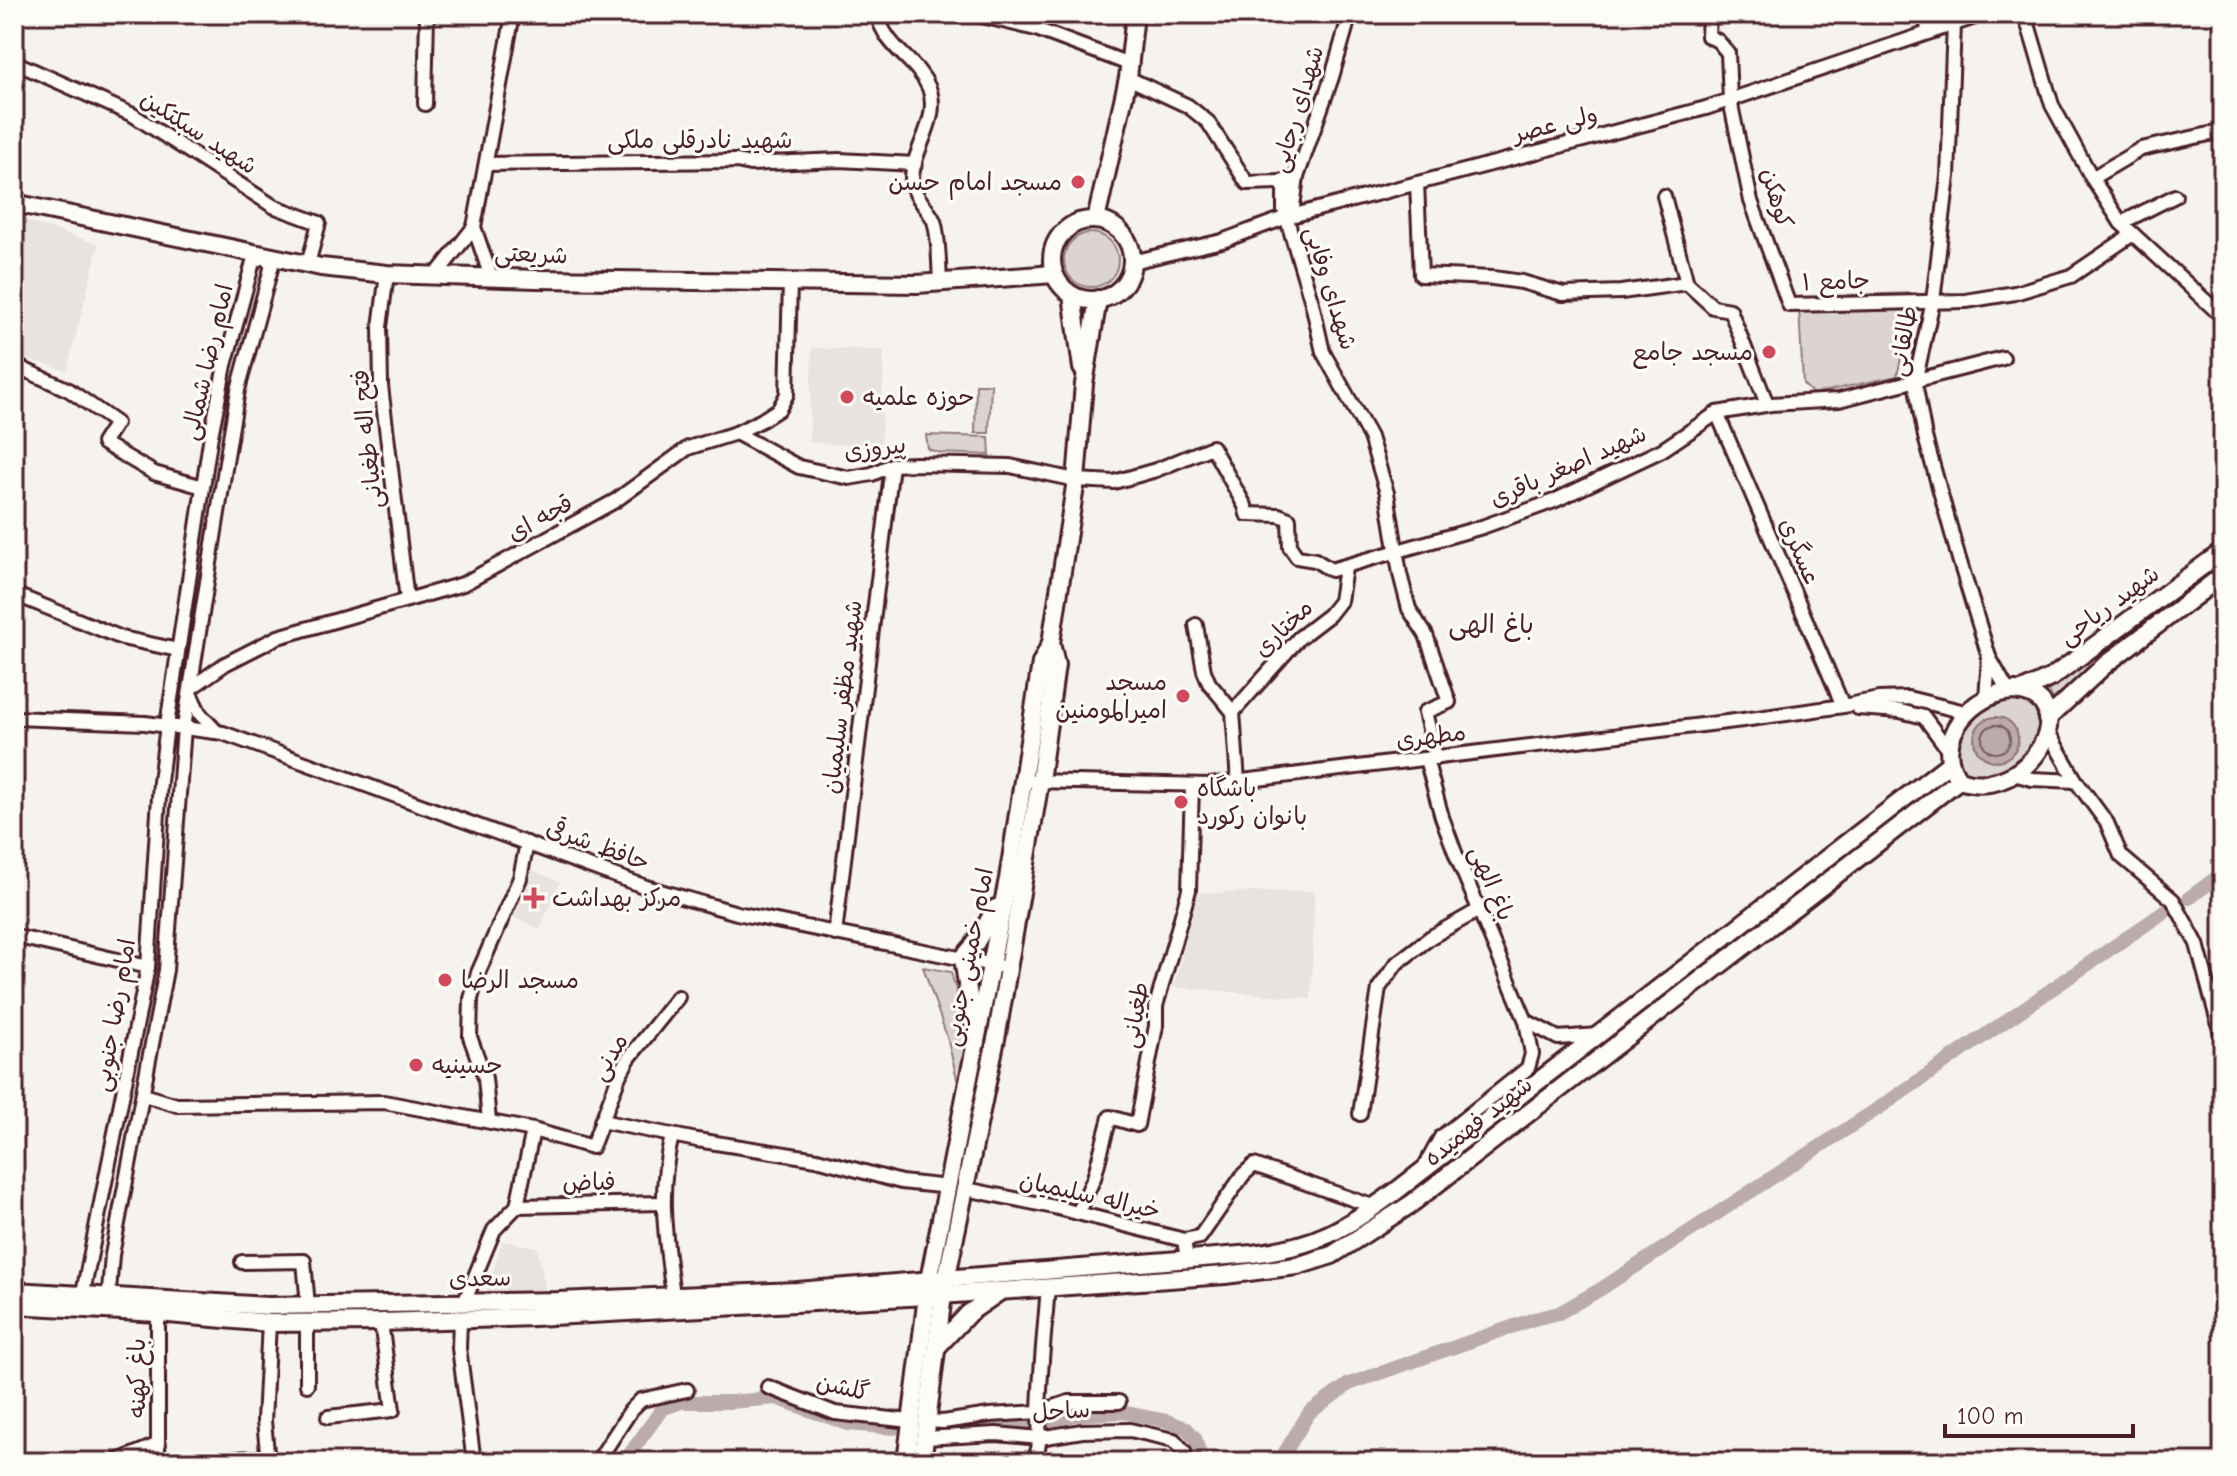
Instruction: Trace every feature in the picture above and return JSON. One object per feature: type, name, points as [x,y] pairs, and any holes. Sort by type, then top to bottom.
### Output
[{"type":"main road","points":[[1096,220],[1129,71],[1135,14]]},
{"type":"main road","name":"شریعتی","points":[[14,203],[263,256],[387,274],[940,283],[1054,274]]},
{"type":"main road","points":[[1096,220],[1118,230],[1126,239],[1132,262],[1122,287],[1098,299],[1072,295],[1061,286],[1051,261],[1053,247],[1060,235],[1082,221],[1096,220]]},
{"type":"main road","points":[[1072,295],[1084,384]]},
{"type":"main road","points":[[1084,384],[1098,299]]},
{"type":"main road","name":"امام خمینی جنوبی","points":[[936,1288],[1000,967],[1032,781],[1041,663],[1051,643],[1076,480],[1084,384]]},
{"type":"main road","name":"شهید ریاحی","points":[[2014,691],[2052,677],[2223,551]]},
{"type":"main road","name":"شهید ریاحی","points":[[2047,724],[2106,664],[2223,575]]},
{"type":"main road","points":[[2014,691],[2039,698],[2046,710],[2047,724],[2041,749],[2027,765],[1997,782],[1973,785],[1959,780],[1950,757],[1955,732],[1965,712],[1986,698],[2014,691]]},
{"type":"main road","name":"شهید فهمیده","points":[[936,1288],[1265,1253],[1306,1245],[1355,1221],[1598,1035],[1950,757]]},
{"type":"main road","name":"شهید فهمیده","points":[[936,1288],[1004,1290],[1225,1275],[1297,1266],[1332,1255],[1411,1204],[1959,780]]},
{"type":"main road","name":"امام خمینی جنوبی","points":[[958,1188],[977,1043],[1000,967],[1008,879],[1032,781]]},
{"type":"main road","points":[[977,1043],[963,958],[990,921],[1008,879]]},
{"type":"main road","points":[[906,1462],[937,1348],[936,1288]]},
{"type":"main road","points":[[922,1462],[924,1438],[919,1421],[936,1288]]},
{"type":"main road","name":"سعدی","points":[[14,1291],[108,1304],[268,1306],[381,1322],[460,1320],[673,1303],[936,1288]]},
{"type":"main road","points":[[937,1348],[969,1313],[1004,1290]]},
{"type":"main road","name":"سعدی","points":[[14,1305],[81,1302]]},
{"type":"main road","points":[[460,1320],[464,1303]]},
{"type":"main road","name":"سعدی","points":[[108,1304],[158,1313],[269,1323],[308,1314],[464,1303],[673,1303]]},
{"type":"street","points":[[425,104],[427,14]]},
{"type":"street","points":[[436,275],[474,227],[513,14]]},
{"type":"street","points":[[877,14],[884,36],[908,60],[928,88],[930,119],[912,179],[920,201],[933,220],[940,283]]},
{"type":"street","points":[[974,14],[1036,29],[1129,71],[1188,106],[1208,122],[1247,183],[1280,182],[1297,177]]},
{"type":"street","name":"شهدای رجایی","points":[[1287,217],[1293,207],[1297,177],[1350,14]]},
{"type":"street","name":"کوهکن","points":[[1709,14],[1708,36],[1718,41],[1728,53],[1730,100],[1751,201],[1789,305]]},
{"type":"street","points":[[1926,14],[1928,32]]},
{"type":"street","name":"ولی عصر","points":[[1132,262],[1222,241],[1287,217],[1730,100],[1984,14]]},
{"type":"street","points":[[2025,14],[2052,105],[2121,223],[2223,317]]},
{"type":"street","name":"طالقانی","points":[[1954,24],[1948,176],[1933,301],[1915,382],[1925,437],[1989,657]]},
{"type":"street","name":"شهید سبکتکین","points":[[14,62],[133,115],[273,206],[319,223],[308,264]]},
{"type":"street","points":[[2092,178],[2141,149],[2223,131]]},
{"type":"street","name":"شهید نادرقلی ملکی","points":[[486,164],[737,161],[750,164],[839,160],[915,164]]},
{"type":"street","name":"شهدای وفایی","points":[[1280,182],[1284,187],[1284,209],[1323,352],[1370,437],[1387,493],[1409,609],[1426,635],[1449,702],[1425,712],[1431,758]]},
{"type":"street","points":[[1417,183],[1421,275],[1493,278],[1522,282],[1563,294],[1621,292],[1687,283]]},
{"type":"street","points":[[1664,196],[1687,283],[1713,307],[1730,310],[1767,404]]},
{"type":"street","points":[[2121,223],[2175,196]]},
{"type":"street","points":[[474,227],[491,277]]},
{"type":"street","name":"جامع ۱","points":[[1789,305],[1966,301],[2015,293],[2071,276],[2133,234]]},
{"type":"street","name":"امام رضا شمالی","points":[[167,725],[225,365],[253,262],[263,256],[272,265],[238,390],[184,727]]},
{"type":"street","name":"فتح اله طغیانی","points":[[387,274],[380,327],[381,386],[407,600]]},
{"type":"street","name":"قجه ای","points":[[191,691],[225,664],[278,637],[463,584],[615,501],[688,448],[736,433],[779,409],[787,394],[790,282]]},
{"type":"street","name":"شهید اصغر باقری","points":[[1345,568],[1482,527],[1554,501],[1662,450],[1717,413],[1767,404],[1839,400],[2003,358]]},
{"type":"street","points":[[14,365],[69,390],[116,423],[103,443],[154,473],[203,487]]},
{"type":"street","name":"عسگری","points":[[1717,413],[1843,706]]},
{"type":"street","name":"پیروزی","points":[[736,433],[799,467],[849,478],[872,474],[892,465],[1010,466],[1076,480],[1114,482],[1156,470],[1212,447],[1247,514],[1279,515],[1289,519],[1290,547],[1297,557],[1315,560],[1321,567],[1331,570],[1345,568]]},
{"type":"street","name":"شهید مظفر سلیمیان","points":[[835,934],[892,465]]},
{"type":"street","name":"مختاری","points":[[1233,712],[1299,638],[1329,615],[1340,601],[1345,568]]},
{"type":"street","points":[[14,594],[122,638],[178,650]]},
{"type":"street","points":[[1196,625],[1209,683],[1233,712],[1238,782]]},
{"type":"street","points":[[1989,657],[2014,691]]},
{"type":"street","points":[[1986,698],[1989,657]]},
{"type":"street","points":[[191,691],[204,721],[217,732]]},
{"type":"street","points":[[1843,706],[1879,699],[1908,698],[1965,712]]},
{"type":"street","points":[[145,723],[170,699],[187,708]]},
{"type":"street","points":[[1843,706],[1900,711],[1924,717],[1950,757]]},
{"type":"street","name":"مطهری","points":[[1032,781],[1192,785],[1238,782],[1843,706]]},
{"type":"street","name":"حافظ شرقی","points":[[14,718],[145,723],[217,732],[646,887],[737,913],[1000,967]]},
{"type":"street","points":[[2047,724],[2076,781],[2107,823],[2121,856],[2173,900],[2197,944],[2223,1041]]},
{"type":"street","name":"امام رضا جنوبی","points":[[81,1302],[148,967],[160,782],[167,725]]},
{"type":"street","name":"امام رضا جنوبی","points":[[108,1304],[112,1255],[166,970],[184,727]]},
{"type":"street","name":"باغ الهی","points":[[1421,1172],[1441,1137],[1528,1068],[1532,1054],[1526,1021],[1442,817],[1431,758]]},
{"type":"street","points":[[2014,774],[2032,779],[2076,781]]},
{"type":"street","name":"طغیانی","points":[[1078,1213],[1094,1178],[1110,1117],[1137,1125],[1156,1026],[1156,1006],[1189,890],[1192,785]]},
{"type":"street","points":[[489,1121],[485,1078],[470,1037],[471,999],[478,973],[520,878],[527,843]]},
{"type":"street","points":[[1360,1114],[1379,988],[1397,963],[1431,937],[1479,910]]},
{"type":"street","points":[[14,936],[148,967]]},
{"type":"street","name":"مدنی","points":[[533,1130],[592,1147],[629,1058],[678,997]]},
{"type":"street","points":[[1526,1021],[1558,1038],[1598,1035]]},
{"type":"street","points":[[144,1095],[177,1105],[384,1102],[533,1130],[517,1206],[494,1230],[464,1303]]},
{"type":"street","points":[[601,1121],[672,1136],[817,1159],[901,1182],[958,1188]]},
{"type":"street","points":[[672,1136],[664,1167],[662,1203],[673,1303]]},
{"type":"street","points":[[1184,1240],[1200,1237],[1243,1175],[1254,1165],[1375,1207]]},
{"type":"street","name":"خیراله سلیمیان","points":[[958,1188],[1078,1213],[1184,1240],[1187,1259]]},
{"type":"street","name":"فیاض","points":[[517,1206],[662,1203]]},
{"type":"street","points":[[242,1262],[304,1261],[308,1314],[307,1385]]},
{"type":"street","points":[[87,1264],[89,1275],[96,1279],[105,1279],[111,1273]]},
{"type":"street","points":[[1033,1462],[1038,1454],[1040,1438],[1048,1286]]},
{"type":"street","name":"باغ کهنه","points":[[115,1462],[159,1444],[158,1313]]},
{"type":"street","points":[[460,1320],[459,1348],[474,1462]]},
{"type":"street","points":[[328,1417],[393,1410],[381,1322]]},
{"type":"street","points":[[227,1459],[268,1460],[264,1421],[269,1323]]},
{"type":"street","name":"گلشن","points":[[768,1387],[835,1413],[919,1421],[943,1422],[1039,1412],[1069,1402],[1119,1402]]},
{"type":"street","points":[[597,1462],[641,1400],[687,1390]]},
{"type":"street","name":"ساحل","points":[[924,1438],[996,1434],[1040,1438],[1082,1431],[1130,1430],[1174,1440],[1184,1451],[1185,1462]]},
{"type":"street","points":[[158,1462],[159,1444]]},
{"type":"shaded area","points":[[14,217],[99,244],[67,371],[14,355]]},
{"type":"shaded area","points":[[1091,233],[1102,235],[1110,241],[1116,249],[1116,271],[1110,279],[1102,285],[1091,287],[1080,285],[1072,279],[1066,271],[1064,260],[1066,249],[1072,241],[1080,235]]},
{"type":"shaded area","points":[[1916,293],[1897,376],[1813,394],[1803,384],[1799,308],[1849,295]]},
{"type":"shaded area","name":"حوزه علمیه","points":[[812,348],[884,350],[881,446],[809,443]]},
{"type":"shaded area","points":[[976,384],[991,384],[989,433],[975,433]]},
{"type":"shaded area","points":[[926,435],[989,437],[990,455],[940,453],[928,449]]},
{"type":"shaded area","points":[[2223,556],[2223,562],[2056,705],[2046,686]]},
{"type":"shaded area","points":[[2008,695],[2040,708],[2042,726],[2036,748],[2003,775],[1962,777],[1954,765],[1963,727],[1974,714]]},
{"type":"shaded area","name":"مرکز بهداشت","points":[[530,869],[560,882],[540,929],[508,915]]},
{"type":"shaded area","points":[[1315,891],[1311,999],[1174,987],[1197,893]]},
{"type":"shaded area","points":[[923,967],[951,972],[970,1041],[961,1095],[947,1037]]},
{"type":"shaded area","points":[[502,1241],[537,1247],[546,1292],[485,1296]]},
{"type":"water","points":[[1996,717],[2011,724],[2018,739],[2011,754],[1996,761],[1981,754],[1974,739],[1981,724]]},
{"type":"waterway","points":[[2189,898],[2223,873]]},
{"type":"waterway","points":[[1279,1462],[1309,1413],[1349,1384],[1559,1313],[1601,1289],[1885,1104],[2164,912]]},
{"type":"waterway","points":[[624,1462],[662,1409],[681,1402],[776,1398],[848,1424],[894,1428]]},
{"type":"waterway","points":[[931,1430],[998,1423],[1037,1423],[1076,1415],[1122,1412],[1186,1428],[1195,1438],[1202,1462]]},
{"type":"waterway","points":[[1302,1459],[1312,1462]]},
{"type":"place","name":"مسجد امام حسن","points":[[1078,182]]},
{"type":"place","name":"مسجد جامع","points":[[1769,352]]},
{"type":"place","name":"حوزه علمیه","points":[[847,397]]},
{"type":"place","name":"مسجد امیرالمومنین","points":[[1183,696]]},
{"type":"place","name":"باشگاه بانوان رکورد","points":[[1181,802]]},
{"type":"place","name":"مرکز بهداشت","points":[[534,898]]},
{"type":"place","name":"مسجد الرضا","points":[[445,980]]},
{"type":"place","name":"حسینیه","points":[[416,1065]]},
{"type":"district","name":"باغ الهی","points":[[1491,624]]}]
